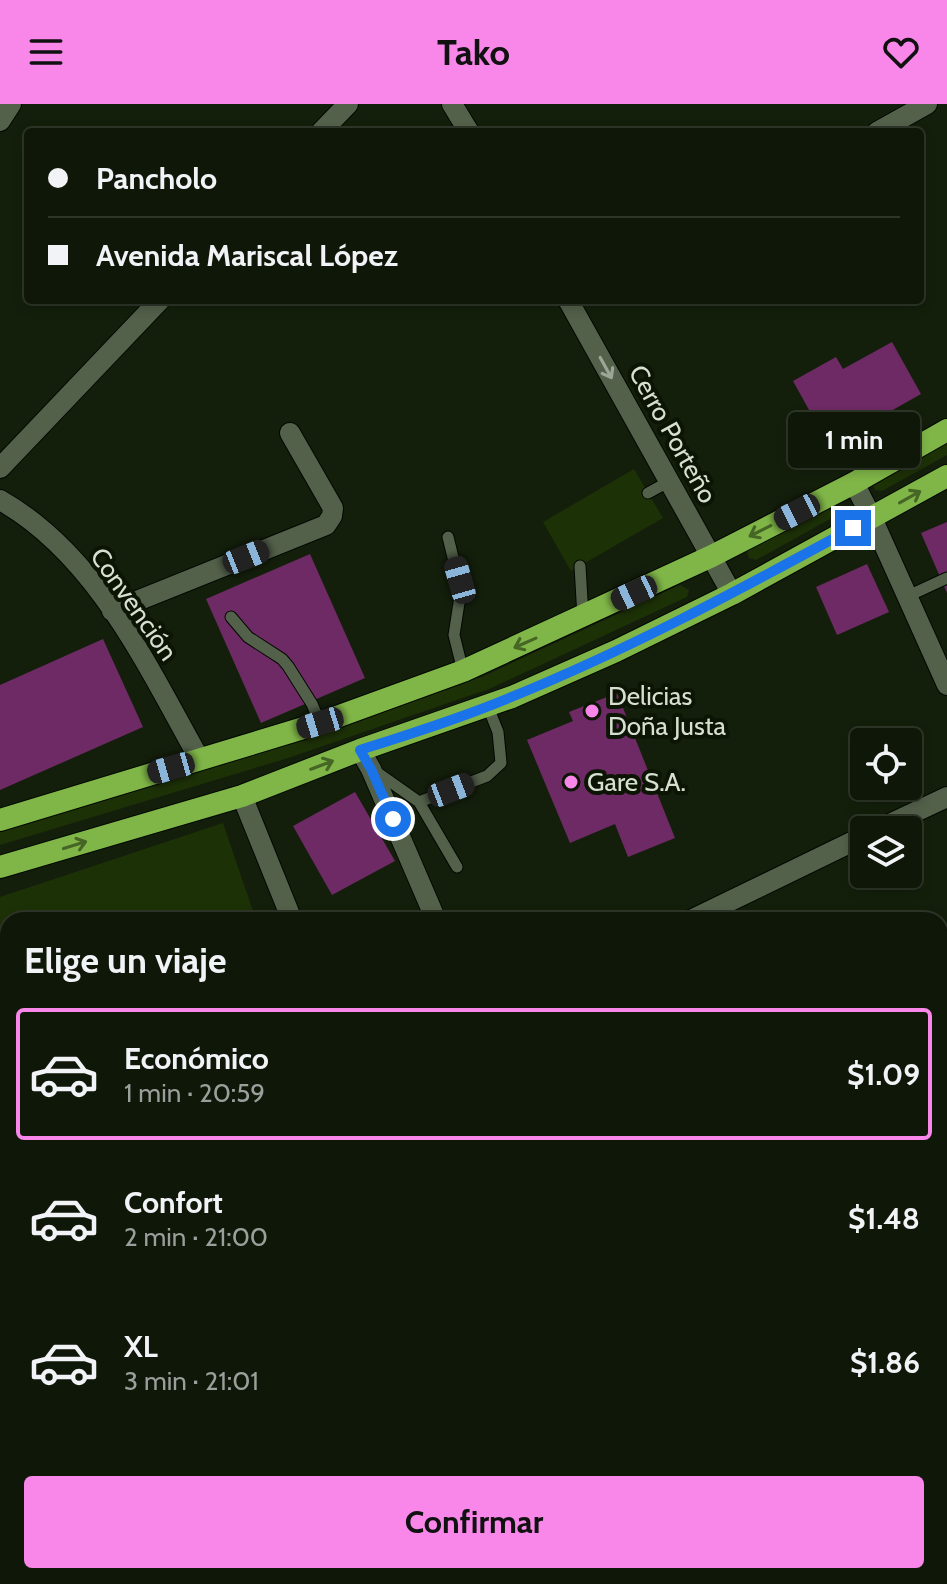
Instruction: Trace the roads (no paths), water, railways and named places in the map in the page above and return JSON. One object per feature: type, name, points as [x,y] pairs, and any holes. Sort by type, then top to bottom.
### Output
[{"type":"highway","points":[[0,820],[320,723],[463,671],[712,556],[854,483],[947,430]]},
{"type":"highway","points":[[0,867],[366,760],[616,651],[732,594],[947,476]]},
{"type":"street","points":[[0,121],[11,104]]},
{"type":"street","points":[[325,128],[348,104]]},
{"type":"street","points":[[452,104],[467,128]]},
{"type":"street","points":[[884,128],[927,104]]},
{"type":"street","points":[[0,468],[156,304]]},
{"type":"street","name":"Cerro Porteño","points":[[574,304],[732,594]]},
{"type":"street","points":[[112,611],[326,525],[333,508],[290,433]]},
{"type":"street","points":[[854,483],[947,685]]},
{"type":"street","name":"Convención","points":[[0,500],[29,517],[65,551],[112,611],[130,636],[200,760]]},
{"type":"street","points":[[366,760],[432,912]]},
{"type":"street","points":[[242,796],[289,912]]},
{"type":"street","points":[[907,816],[947,797]]},
{"type":"street","points":[[707,912],[850,843]]},
{"type":"lane","points":[[648,493],[670,481]]},
{"type":"lane","points":[[448,537],[461,590],[454,635],[463,671]]},
{"type":"lane","points":[[580,566],[583,617]]},
{"type":"lane","points":[[908,596],[947,578]]},
{"type":"lane","points":[[231,617],[248,637],[288,666],[320,723]]},
{"type":"lane","points":[[419,802],[487,776],[501,763],[498,732],[488,707]]},
{"type":"lane","points":[[366,760],[419,802],[457,867]]},
{"type":"place","name":"Delicias Doña Justa","points":[[592,711]]},
{"type":"place","name":"Gare S.A.","points":[[571,782]]}]
